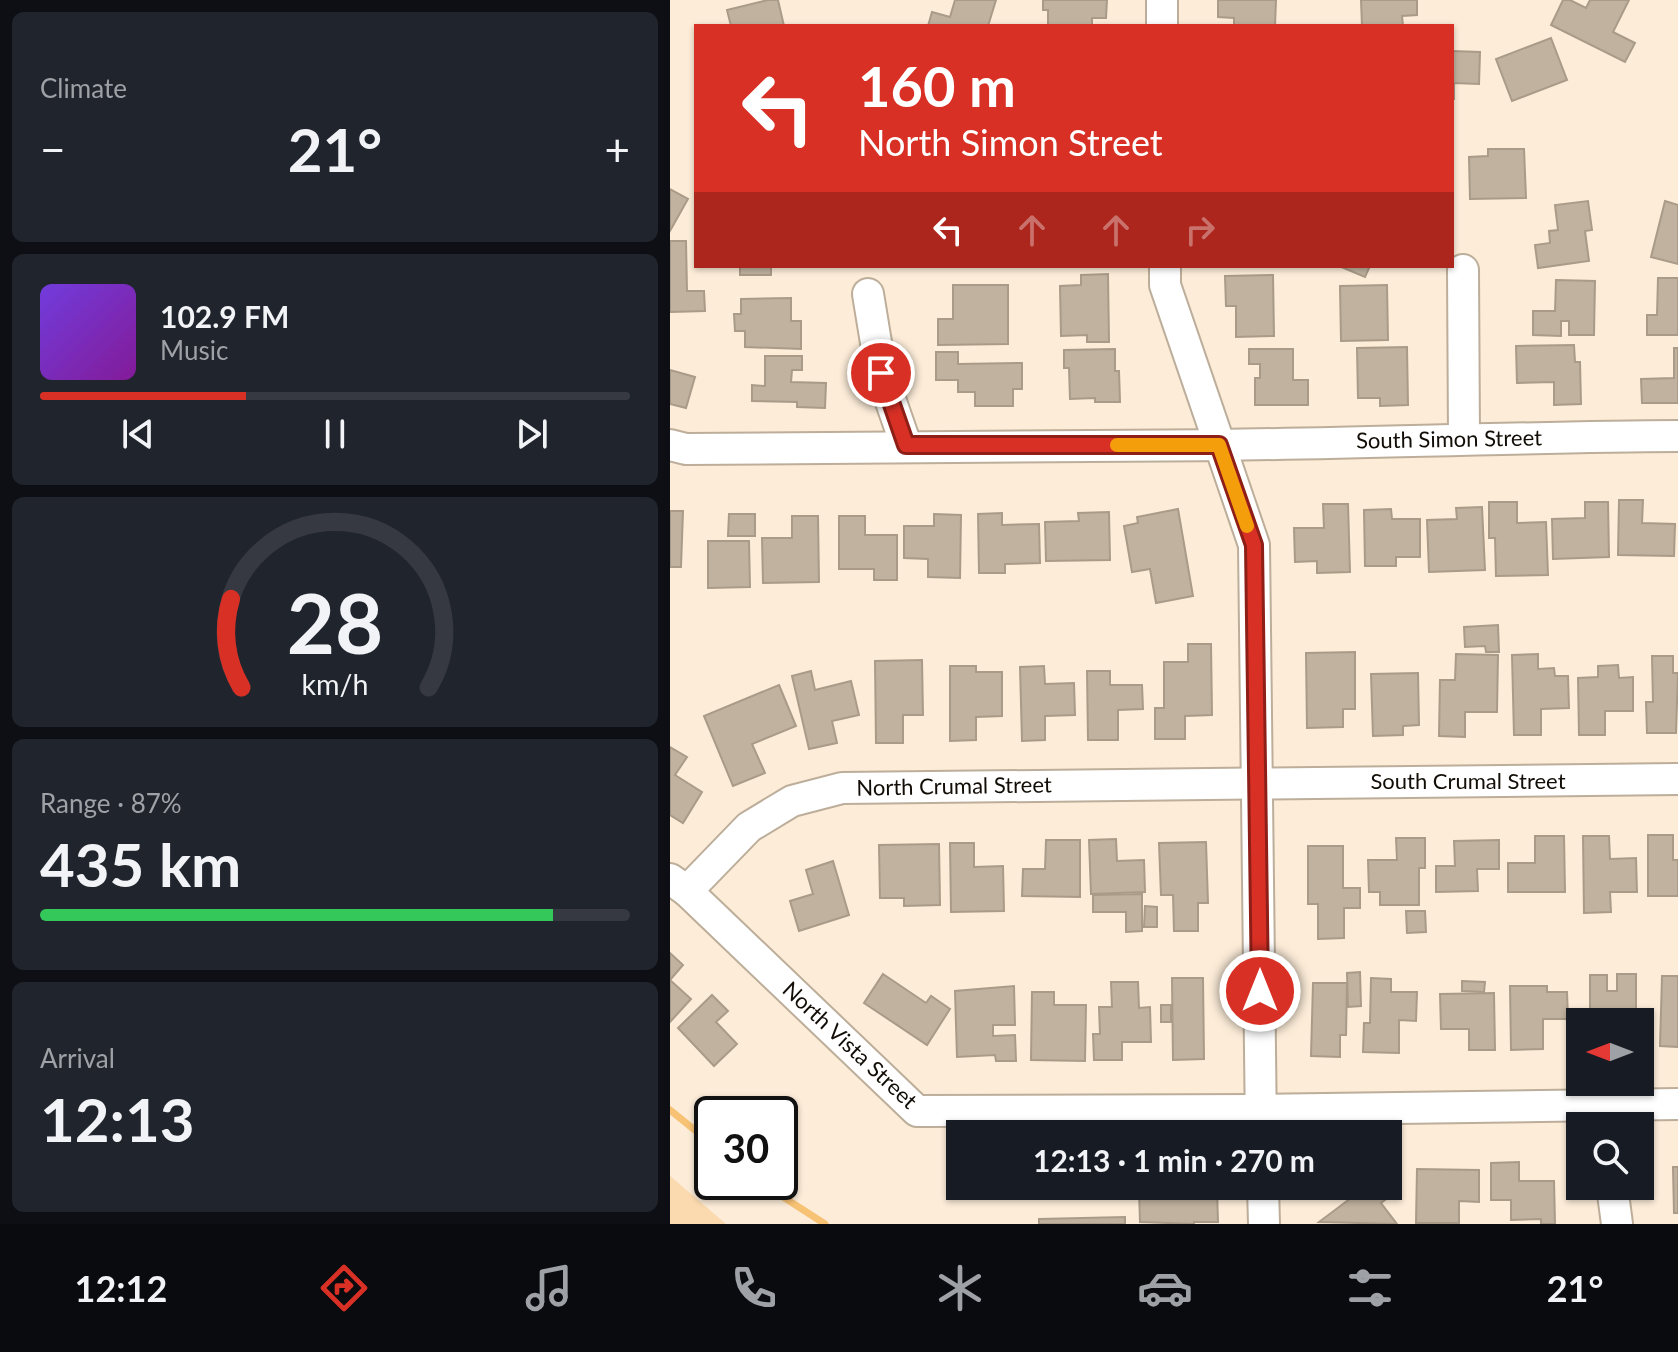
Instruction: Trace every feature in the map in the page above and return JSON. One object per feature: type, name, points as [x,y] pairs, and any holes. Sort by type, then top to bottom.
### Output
[{"type":"street","points":[[1162,0],[1162,24]]},
{"type":"street","points":[[1165,268],[1165,285],[1254,545],[1261,1120]]},
{"type":"street","points":[[1463,270],[1464,438]]},
{"type":"street","points":[[868,294],[881,373],[906,445]]},
{"type":"street","name":"South Simon Street","points":[[670,445],[686,449],[1219,445],[1678,436]]},
{"type":"street","name":"South Crumal Street","points":[[1258,782],[1678,779]]},
{"type":"street","name":"North Crumal Street","points":[[679,885],[749,827],[792,801],[842,788],[1258,782]]},
{"type":"street","name":"North Vista Street","points":[[679,885],[917,1111],[1198,1120]]},
{"type":"street","name":"North Vista Street","points":[[1629,1112],[1678,1104]]},
{"type":"street","name":"North Vista Street","points":[[1361,1120],[1566,1116]]},
{"type":"street","points":[[1263,1200],[1264,1224]]},
{"type":"street","points":[[1614,1200],[1617,1224]]},
{"type":"shaded area","points":[[670,1176],[694,1197],[694,1200],[726,1224],[670,1224]]},
{"type":"building","points":[[778,0],[784,24],[730,24],[727,10]]},
{"type":"building","points":[[955,0],[996,0],[989,24],[929,24],[932,12],[950,17]]},
{"type":"building","points":[[1043,0],[1107,0],[1106,18],[1092,18],[1092,24],[1048,24],[1048,10],[1043,10]]},
{"type":"building","points":[[1218,0],[1276,0],[1275,24],[1234,24],[1234,18],[1218,17]]},
{"type":"building","points":[[1361,0],[1417,0],[1417,15],[1402,16],[1403,24],[1362,24]]},
{"type":"building","points":[[1563,0],[1586,8],[1590,0],[1629,0],[1613,32],[1635,43],[1625,62],[1551,25]]},
{"type":"building","points":[[1551,38],[1567,80],[1512,101],[1496,59]]},
{"type":"building","points":[[1454,51],[1480,52],[1479,84],[1454,83]]},
{"type":"building","points":[[1488,149],[1524,149],[1526,198],[1470,199],[1469,157],[1488,156]]},
{"type":"building","points":[[670,189],[688,199],[670,231]]},
{"type":"building","points":[[1588,201],[1592,230],[1585,231],[1589,261],[1538,268],[1535,245],[1550,243],[1549,231],[1558,230],[1555,205]]},
{"type":"building","points":[[1665,201],[1678,205],[1678,264],[1651,257]]},
{"type":"building","points":[[670,241],[686,241],[687,291],[704,291],[705,311],[670,312]]},
{"type":"building","points":[[740,268],[771,268],[771,275],[740,275]]},
{"type":"building","points":[[1344,268],[1369,268],[1365,277]]},
{"type":"building","points":[[1108,274],[1109,342],[1087,342],[1087,335],[1061,336],[1060,286],[1081,285],[1081,275]]},
{"type":"building","points":[[1273,275],[1274,336],[1236,337],[1236,306],[1226,306],[1225,276]]},
{"type":"building","points":[[1658,278],[1678,278],[1678,335],[1647,335],[1647,315],[1657,315]]},
{"type":"building","points":[[1556,280],[1595,281],[1594,335],[1569,335],[1569,321],[1561,321],[1561,336],[1533,335],[1533,311],[1555,311]]},
{"type":"building","points":[[953,285],[1008,285],[1008,344],[938,345],[938,319],[953,319]]},
{"type":"building","points":[[1387,285],[1388,340],[1341,341],[1340,286]]},
{"type":"building","points":[[791,298],[791,321],[801,321],[801,349],[745,347],[745,331],[735,331],[734,314],[741,314],[741,299]]},
{"type":"building","points":[[1574,345],[1575,362],[1580,362],[1581,404],[1554,405],[1554,382],[1517,383],[1516,346]]},
{"type":"building","points":[[1407,347],[1408,405],[1380,406],[1380,398],[1358,398],[1357,348]]},
{"type":"building","points":[[1674,348],[1678,348],[1678,403],[1642,403],[1641,379],[1674,378]]},
{"type":"building","points":[[1115,349],[1120,402],[1095,402],[1095,398],[1070,399],[1069,368],[1064,368],[1064,350]]},
{"type":"building","points":[[1249,349],[1293,349],[1293,380],[1308,380],[1308,405],[1255,405],[1255,378],[1260,378],[1260,364],[1249,364]]},
{"type":"building","points":[[936,352],[958,352],[958,364],[1022,363],[1022,389],[1013,389],[1013,406],[975,406],[975,392],[958,392],[958,380],[936,380]]},
{"type":"building","points":[[765,356],[802,356],[802,370],[792,370],[791,382],[826,383],[825,408],[797,407],[797,402],[752,401],[752,385],[765,386]]},
{"type":"building","points":[[670,370],[695,377],[686,408],[670,404]]},
{"type":"building","points":[[1619,500],[1643,500],[1642,523],[1675,524],[1674,556],[1618,555]]},
{"type":"building","points":[[1489,502],[1517,502],[1517,523],[1546,522],[1548,575],[1496,576],[1495,538],[1489,538]]},
{"type":"building","points":[[1585,502],[1608,502],[1609,557],[1553,559],[1552,519],[1585,518]]},
{"type":"building","points":[[1323,504],[1348,504],[1350,572],[1317,573],[1317,561],[1295,562],[1294,528],[1324,528]]},
{"type":"building","points":[[1482,507],[1485,570],[1429,572],[1427,520],[1457,519],[1456,508]]},
{"type":"building","points":[[1178,509],[1193,596],[1156,603],[1150,569],[1132,572],[1124,526],[1138,523],[1137,517]]},
{"type":"building","points":[[1391,509],[1392,519],[1420,519],[1420,557],[1396,557],[1396,566],[1365,566],[1364,510]]},
{"type":"building","points":[[670,511],[683,511],[681,567],[670,567]]},
{"type":"building","points":[[1109,512],[1110,560],[1046,561],[1045,522],[1079,521],[1078,513]]},
{"type":"building","points":[[1002,513],[1002,525],[1039,524],[1040,563],[1005,564],[1005,573],[979,573],[978,514]]},
{"type":"building","points":[[729,514],[755,514],[755,536],[728,536]]},
{"type":"building","points":[[934,514],[961,515],[960,578],[928,577],[928,559],[904,558],[904,526],[934,526]]},
{"type":"building","points":[[792,516],[818,516],[819,582],[763,583],[762,538],[792,538]]},
{"type":"building","points":[[839,516],[865,516],[865,535],[897,535],[897,580],[874,580],[874,569],[839,569]]},
{"type":"building","points":[[708,541],[749,541],[750,587],[708,588]]},
{"type":"building","points":[[1498,625],[1499,652],[1486,652],[1485,646],[1465,647],[1464,627]]},
{"type":"building","points":[[1188,644],[1211,644],[1212,715],[1185,716],[1185,739],[1155,739],[1155,708],[1164,708],[1164,662],[1188,662]]},
{"type":"building","points":[[1355,652],[1355,709],[1343,709],[1343,727],[1307,728],[1306,653]]},
{"type":"building","points":[[1456,654],[1498,655],[1497,712],[1465,712],[1465,737],[1439,736],[1440,680],[1455,680]]},
{"type":"building","points":[[1538,654],[1538,669],[1554,668],[1555,676],[1568,676],[1569,708],[1541,709],[1541,735],[1514,735],[1512,655]]},
{"type":"building","points":[[1652,656],[1673,656],[1673,673],[1678,673],[1676,733],[1647,733],[1646,702],[1653,702]]},
{"type":"building","points":[[922,660],[923,715],[903,715],[903,743],[876,743],[875,661]]},
{"type":"building","points":[[1618,665],[1619,678],[1633,677],[1633,711],[1605,711],[1605,735],[1579,735],[1578,678],[1598,677],[1598,666]]},
{"type":"building","points":[[950,666],[976,666],[976,672],[1002,672],[1002,716],[976,717],[976,740],[950,741]]},
{"type":"building","points":[[1044,666],[1045,684],[1074,683],[1075,715],[1045,716],[1045,740],[1022,741],[1020,667]]},
{"type":"building","points":[[811,671],[815,690],[851,681],[859,715],[832,721],[837,743],[809,749],[792,676]]},
{"type":"building","points":[[1087,671],[1110,671],[1110,685],[1142,685],[1143,709],[1118,710],[1118,740],[1088,740]]},
{"type":"building","points":[[1418,673],[1419,725],[1403,726],[1403,735],[1373,736],[1371,674]]},
{"type":"building","points":[[779,685],[796,726],[752,744],[765,773],[733,786],[704,716]]},
{"type":"building","points":[[670,747],[687,757],[675,775],[702,792],[683,823],[670,815]]},
{"type":"building","points":[[1648,835],[1673,835],[1673,860],[1678,860],[1678,896],[1648,896]]},
{"type":"building","points":[[1535,836],[1564,836],[1565,892],[1508,892],[1508,863],[1535,863]]},
{"type":"building","points":[[1583,836],[1609,836],[1610,859],[1636,858],[1637,892],[1610,892],[1611,912],[1584,913]]},
{"type":"building","points":[[1396,838],[1425,838],[1425,868],[1419,868],[1419,905],[1380,905],[1380,892],[1369,892],[1368,860],[1397,860]]},
{"type":"building","points":[[1116,839],[1117,861],[1144,860],[1145,892],[1091,894],[1089,840]]},
{"type":"building","points":[[1046,840],[1080,840],[1080,897],[1022,896],[1023,869],[1045,869]]},
{"type":"building","points":[[1499,840],[1499,869],[1477,869],[1478,891],[1436,892],[1436,866],[1455,866],[1454,841]]},
{"type":"building","points":[[1206,842],[1208,903],[1198,903],[1198,931],[1174,931],[1173,895],[1161,895],[1159,843]]},
{"type":"building","points":[[950,843],[974,843],[974,867],[1003,866],[1004,911],[951,912]]},
{"type":"building","points":[[939,844],[940,905],[904,906],[904,898],[880,898],[879,845]]},
{"type":"building","points":[[1308,846],[1343,846],[1343,888],[1360,888],[1360,908],[1344,908],[1344,938],[1318,939],[1318,904],[1308,904]]},
{"type":"building","points":[[833,861],[849,915],[799,931],[790,901],[813,894],[806,870]]},
{"type":"building","points":[[1142,894],[1142,931],[1126,932],[1126,912],[1093,912],[1093,895]]},
{"type":"building","points":[[1145,906],[1157,907],[1157,927],[1144,927]]},
{"type":"building","points":[[1406,911],[1425,911],[1426,932],[1407,933]]},
{"type":"building","points":[[670,953],[683,965],[670,980]]},
{"type":"building","points":[[1360,972],[1361,1006],[1348,1007],[1347,973]]},
{"type":"building","points":[[883,974],[926,1003],[931,996],[950,1009],[927,1045],[864,1003]]},
{"type":"building","points":[[1617,974],[1636,974],[1636,1008],[1590,1008],[1590,975],[1607,975],[1607,991],[1617,991]]},
{"type":"building","points":[[1662,976],[1678,976],[1678,1047],[1660,1046]]},
{"type":"building","points":[[1172,978],[1203,978],[1204,1059],[1173,1060]]},
{"type":"building","points":[[1371,978],[1391,979],[1391,992],[1417,992],[1416,1021],[1399,1020],[1399,1053],[1363,1052],[1364,1023],[1370,1023]]},
{"type":"building","points":[[670,980],[691,999],[670,1022]]},
{"type":"building","points":[[1462,981],[1485,982],[1484,992],[1462,991]]},
{"type":"building","points":[[1111,982],[1138,982],[1139,1008],[1150,1007],[1151,1042],[1122,1042],[1122,1060],[1094,1060],[1093,1034],[1100,1034],[1099,1007],[1112,1007]]},
{"type":"building","points":[[1313,983],[1347,983],[1346,1035],[1340,1035],[1340,1057],[1311,1056]]},
{"type":"building","points":[[1014,986],[1015,1025],[993,1025],[993,1036],[1015,1035],[1016,1061],[996,1061],[995,1055],[957,1057],[955,991]]},
{"type":"building","points":[[1510,986],[1547,986],[1547,992],[1567,992],[1566,1019],[1543,1019],[1543,1049],[1511,1050]]},
{"type":"building","points":[[1032,992],[1054,992],[1054,1005],[1086,1005],[1085,1061],[1031,1060]]},
{"type":"building","points":[[1494,993],[1495,1050],[1469,1050],[1469,1029],[1441,1029],[1440,994]]},
{"type":"building","points":[[712,995],[728,1011],[716,1022],[737,1044],[714,1066],[678,1028]]},
{"type":"building","points":[[1161,1005],[1171,1005],[1171,1022],[1161,1022]]},
{"type":"building","points":[[1519,1162],[1519,1181],[1554,1181],[1555,1224],[1541,1224],[1541,1219],[1511,1220],[1511,1200],[1491,1200],[1491,1163]]},
{"type":"building","points":[[1673,1167],[1678,1167],[1678,1213],[1674,1213]]},
{"type":"building","points":[[1417,1169],[1479,1170],[1479,1202],[1459,1201],[1459,1223],[1416,1223]]},
{"type":"building","points":[[1139,1200],[1217,1200],[1218,1222],[1140,1222]]},
{"type":"building","points":[[1348,1200],[1385,1200],[1381,1203],[1397,1224],[1319,1222]]},
{"type":"building","points":[[1125,1217],[1125,1224],[1039,1224],[1039,1219]]},
{"type":"waterway","points":[[670,1110],[694,1129]]},
{"type":"waterway","points":[[788,1200],[825,1224]]},
{"type":"slow traffic","points":[[1117,445],[1219,445],[1247,526]]},
{"type":"route","points":[[881,373],[906,445],[1219,445],[1254,545],[1260,991]]}]
